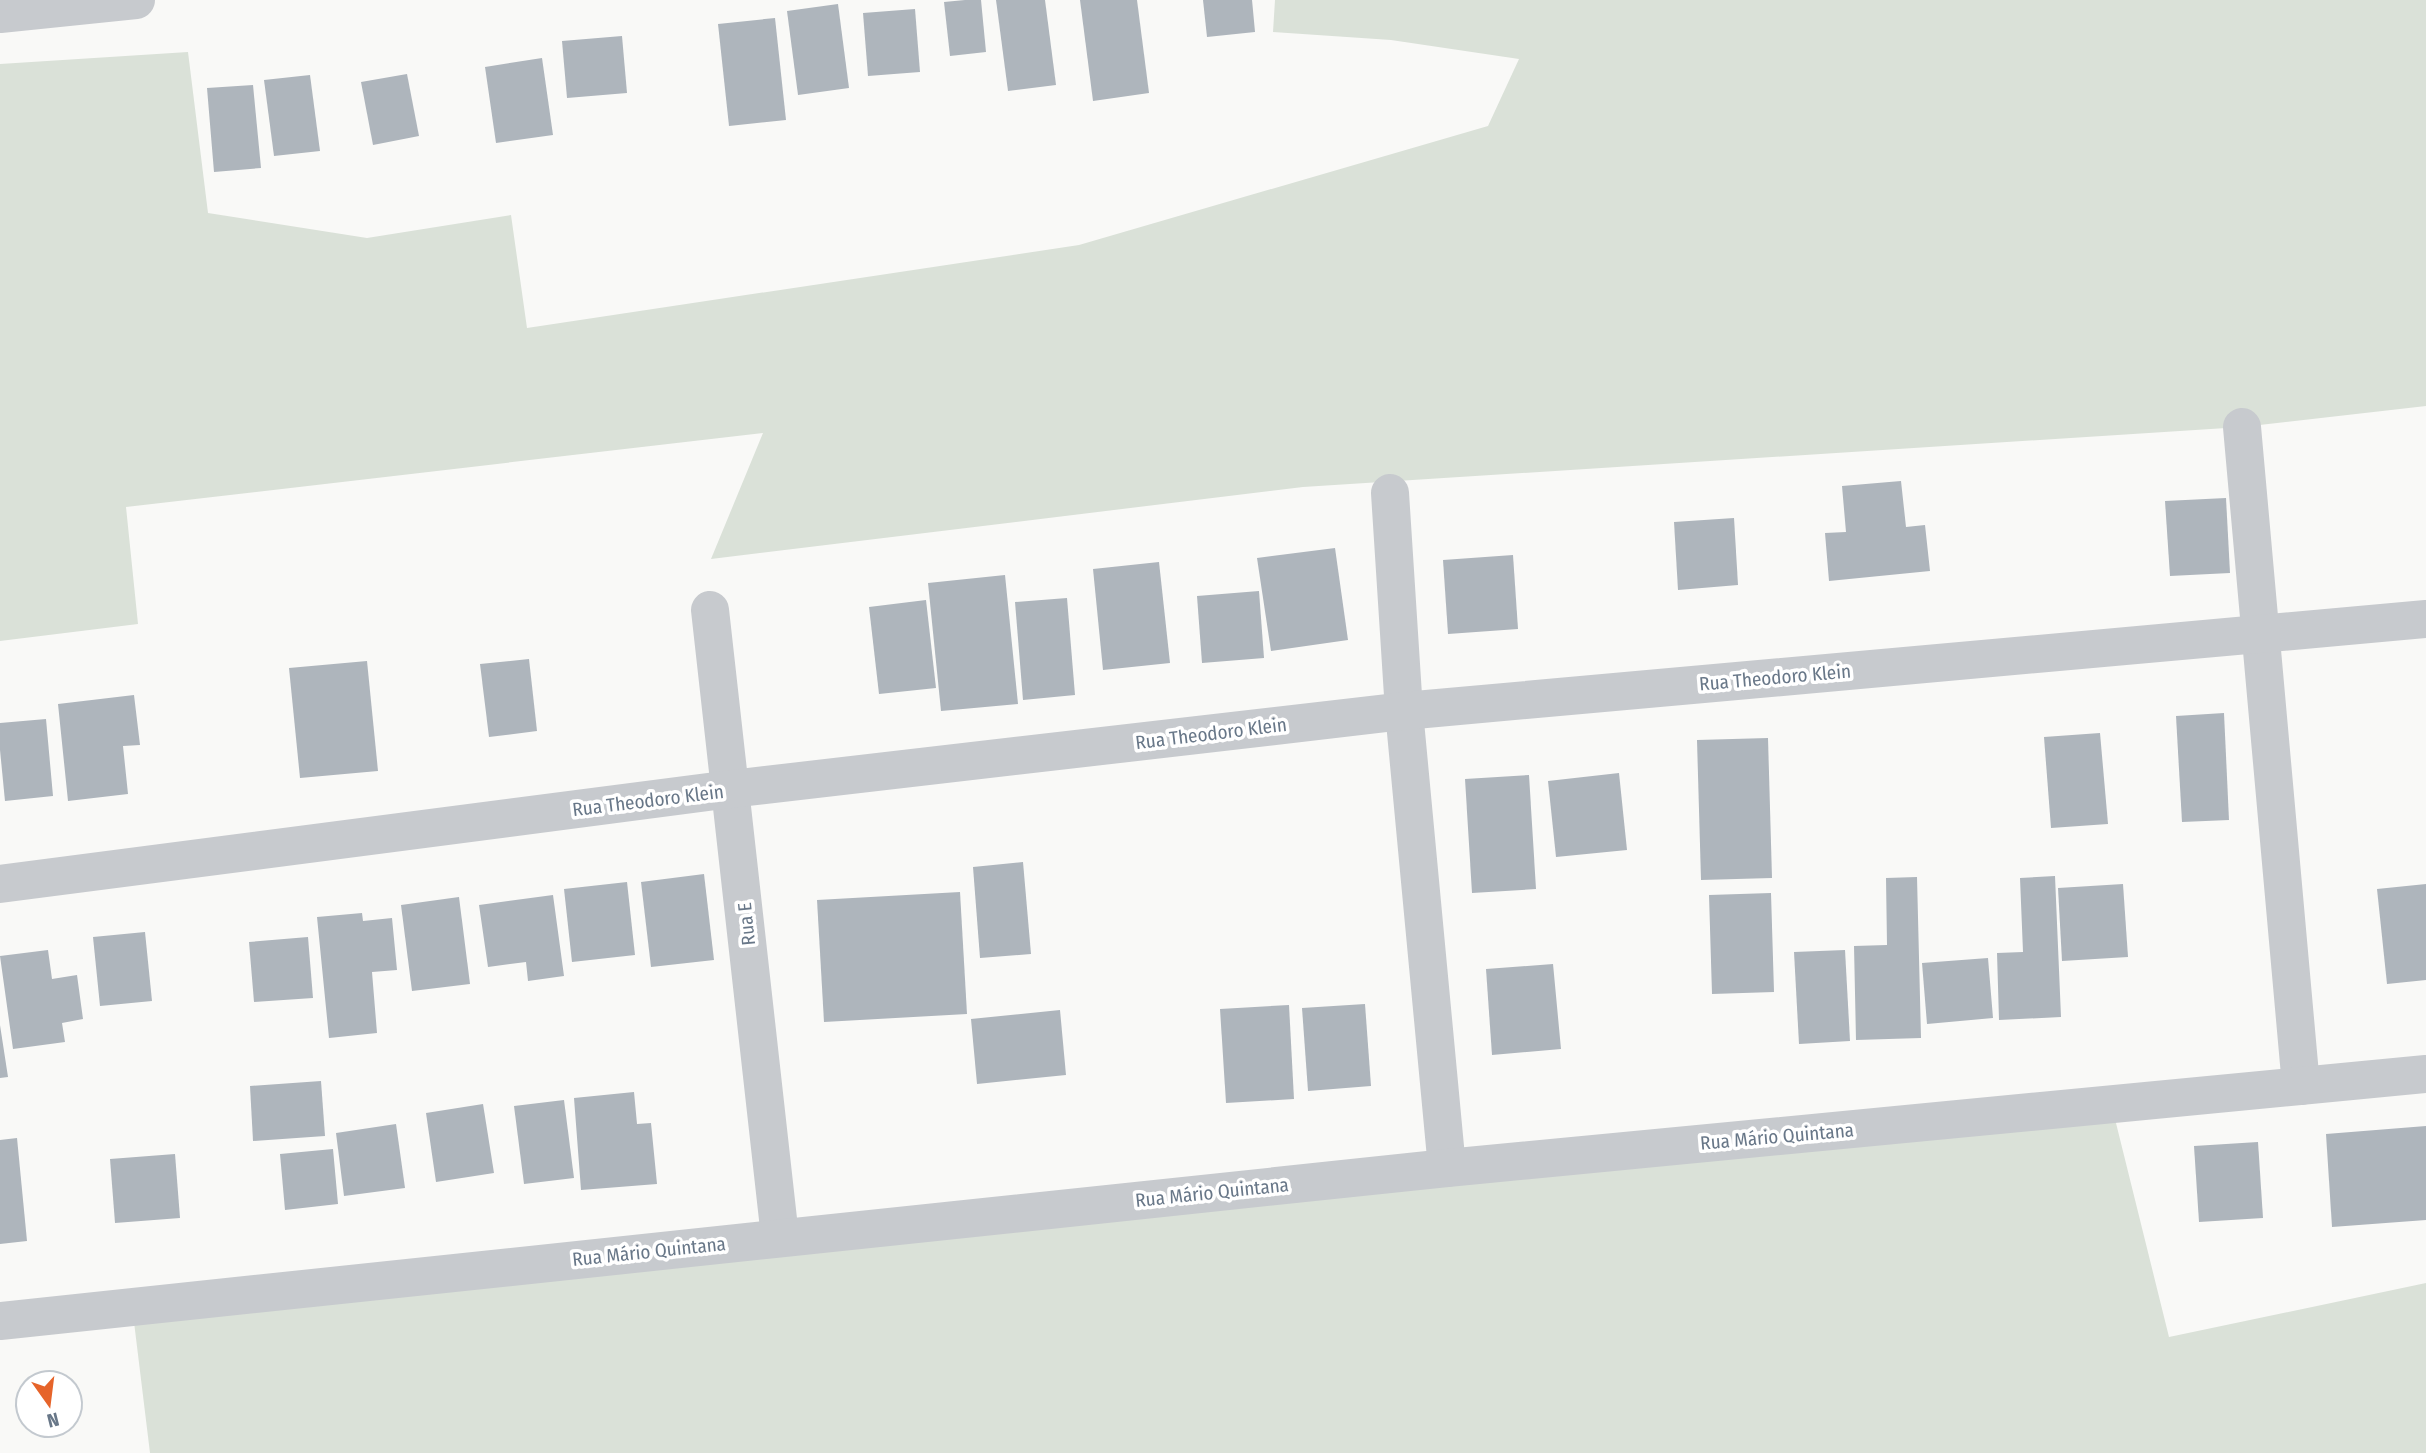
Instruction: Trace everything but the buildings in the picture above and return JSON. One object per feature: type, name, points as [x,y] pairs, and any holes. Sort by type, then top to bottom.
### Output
[{"type":"street","points":[[0,15],[136,0]]},
{"type":"street","points":[[2242,427],[2301,1086]]},
{"type":"street","points":[[1390,493],[1404,711],[1447,1168]]},
{"type":"street","name":"Rua E","points":[[710,610],[780,1237]]},
{"type":"street","name":"Rua Theodoro Klein","points":[[0,884],[731,789],[1404,711],[2426,619]]},
{"type":"street","name":"Rua Mário Quintana","points":[[0,1321],[1447,1168],[2426,1074]]},
{"type":"shaded area","points":[[1275,0],[2426,0],[2426,406],[2242,427],[1303,487],[711,559],[763,433],[126,507],[138,624],[0,641],[0,64],[188,52],[208,213],[367,238],[511,215],[527,328],[1079,245],[1488,126],[1519,59],[1391,40],[1273,32]]},
{"type":"shaded area","points":[[2114,1115],[2169,1337],[2426,1283],[2426,1453],[150,1453],[134,1322]]}]
